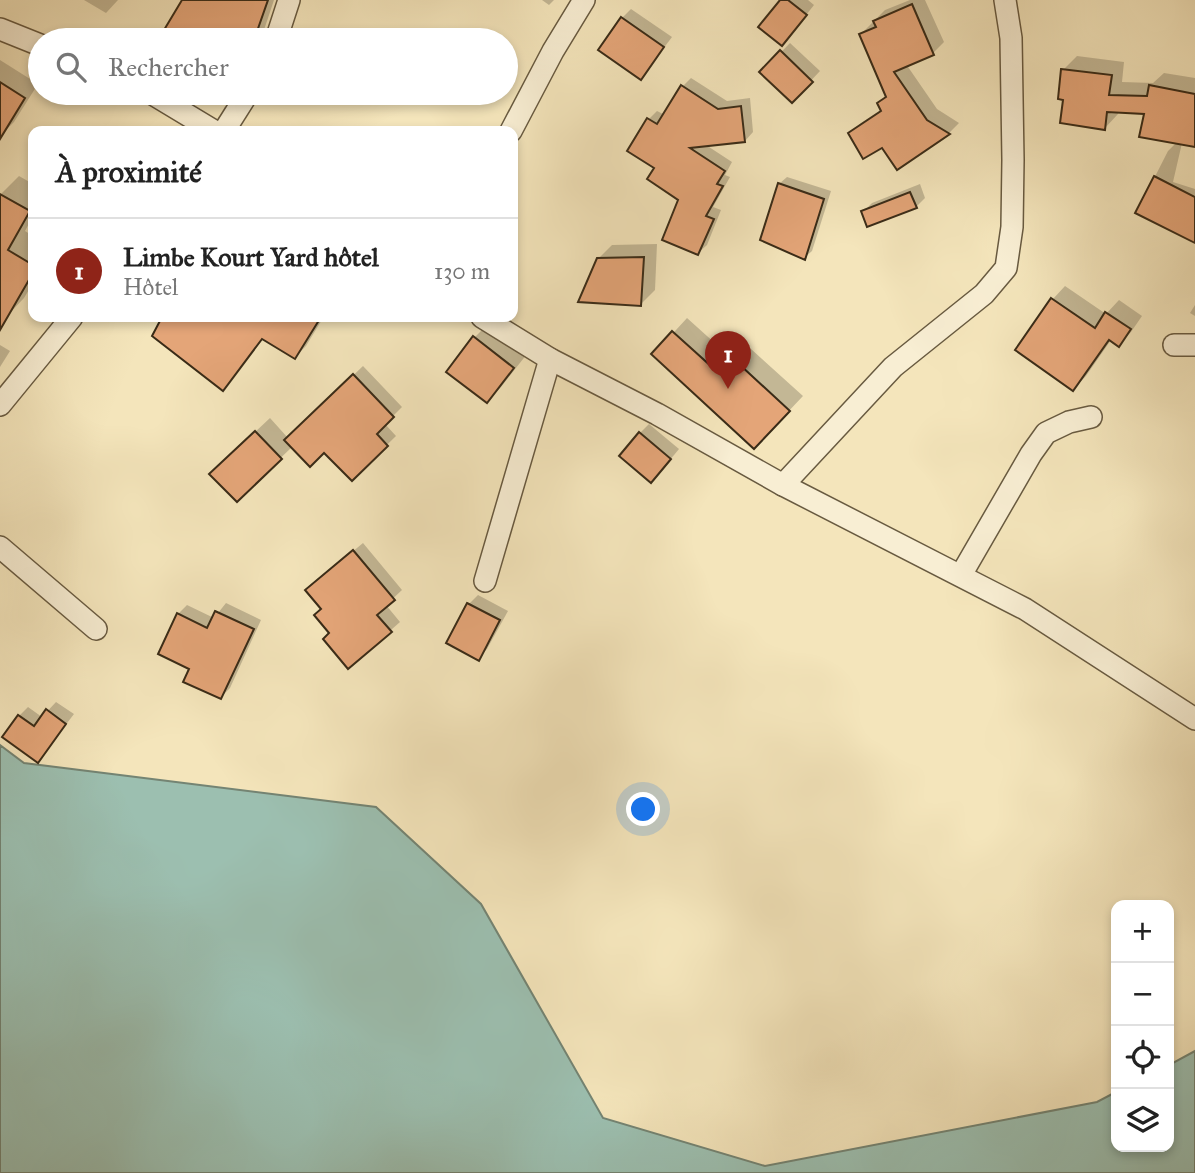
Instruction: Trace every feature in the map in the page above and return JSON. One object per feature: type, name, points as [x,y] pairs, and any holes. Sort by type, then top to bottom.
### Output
[{"type":"street","points":[[280,28],[289,0]]},
{"type":"street","points":[[514,126],[553,51],[584,0]]},
{"type":"street","points":[[783,485],[893,367],[984,294],[1006,268],[1012,227],[1013,160],[1011,38],[1005,0]]},
{"type":"street","points":[[0,29],[28,40]]},
{"type":"street","points":[[171,105],[206,126]]},
{"type":"street","points":[[227,126],[240,105]]},
{"type":"street","points":[[0,405],[68,322]]},
{"type":"street","points":[[490,322],[550,359],[657,414],[783,485],[1025,609],[1195,719]]},
{"type":"street","points":[[485,581],[550,359]]},
{"type":"street","points":[[961,575],[1046,433],[1069,422],[1091,417]]},
{"type":"street","points":[[0,547],[96,629]]},
{"type":"shaded area","points":[[0,745],[24,763],[376,807],[481,904],[603,1118],[765,1166],[1097,1102],[1111,1095],[1111,1152],[1174,1152],[1174,1062],[1195,1051],[1195,1173],[0,1173]]},
{"type":"building","points":[[182,0],[268,0],[258,28],[165,28]]},
{"type":"building","points":[[780,0],[788,0],[807,15],[782,46],[758,27]]},
{"type":"building","points":[[912,4],[934,55],[894,72],[927,120],[950,134],[897,170],[882,148],[863,159],[848,133],[881,111],[877,103],[886,97],[859,34],[876,27],[873,21]]},
{"type":"building","points":[[621,17],[664,47],[641,80],[598,50]]},
{"type":"building","points":[[780,50],[813,82],[792,103],[759,72]]},
{"type":"building","points":[[1061,69],[1112,75],[1109,95],[1147,96],[1149,85],[1195,94],[1195,147],[1139,137],[1144,114],[1107,112],[1105,130],[1060,123],[1063,100],[1058,99]]},
{"type":"building","points":[[0,82],[25,98],[0,139]]},
{"type":"building","points":[[681,85],[718,109],[741,106],[745,142],[690,148],[725,171],[717,184],[723,186],[706,216],[714,219],[698,255],[662,240],[678,200],[647,179],[654,168],[627,151],[647,118],[657,124]]},
{"type":"building","points":[[1154,176],[1195,197],[1195,243],[1135,213]]},
{"type":"building","points":[[778,183],[824,199],[805,260],[760,240]]},
{"type":"building","points":[[910,192],[917,208],[867,227],[861,211]]},
{"type":"building","points":[[0,194],[28,210],[8,250],[28,262],[28,282],[0,330]]},
{"type":"building","points":[[644,257],[641,306],[578,302],[597,258]]},
{"type":"building","points":[[1051,298],[1095,328],[1105,312],[1131,329],[1119,347],[1109,340],[1073,391],[1015,350]]},
{"type":"building","points":[[159,322],[318,322],[295,359],[262,339],[223,391],[152,336]]},
{"type":"building","points":[[672,331],[712,367],[726,352],[790,411],[754,449],[651,354]]},
{"type":"building","points":[[473,336],[514,368],[487,403],[446,372]]},
{"type":"building","points":[[353,374],[394,417],[377,434],[388,446],[352,481],[324,453],[310,467],[284,440]]},
{"type":"building","points":[[255,431],[282,459],[237,502],[209,474]]},
{"type":"building","points":[[639,432],[671,459],[651,483],[619,456]]},
{"type":"building","points":[[353,550],[395,600],[377,615],[392,632],[348,669],[323,639],[329,633],[314,615],[321,609],[305,590]]},
{"type":"building","points":[[467,603],[500,620],[479,661],[446,643]]},
{"type":"building","points":[[215,611],[254,629],[221,699],[183,682],[189,669],[158,654],[177,613],[207,628]]},
{"type":"building","points":[[46,709],[66,724],[38,763],[2,737],[18,715],[34,726]]},
{"type":"place","name":"Limbe Kourt Yard hôtel","points":[[728,389]]}]
